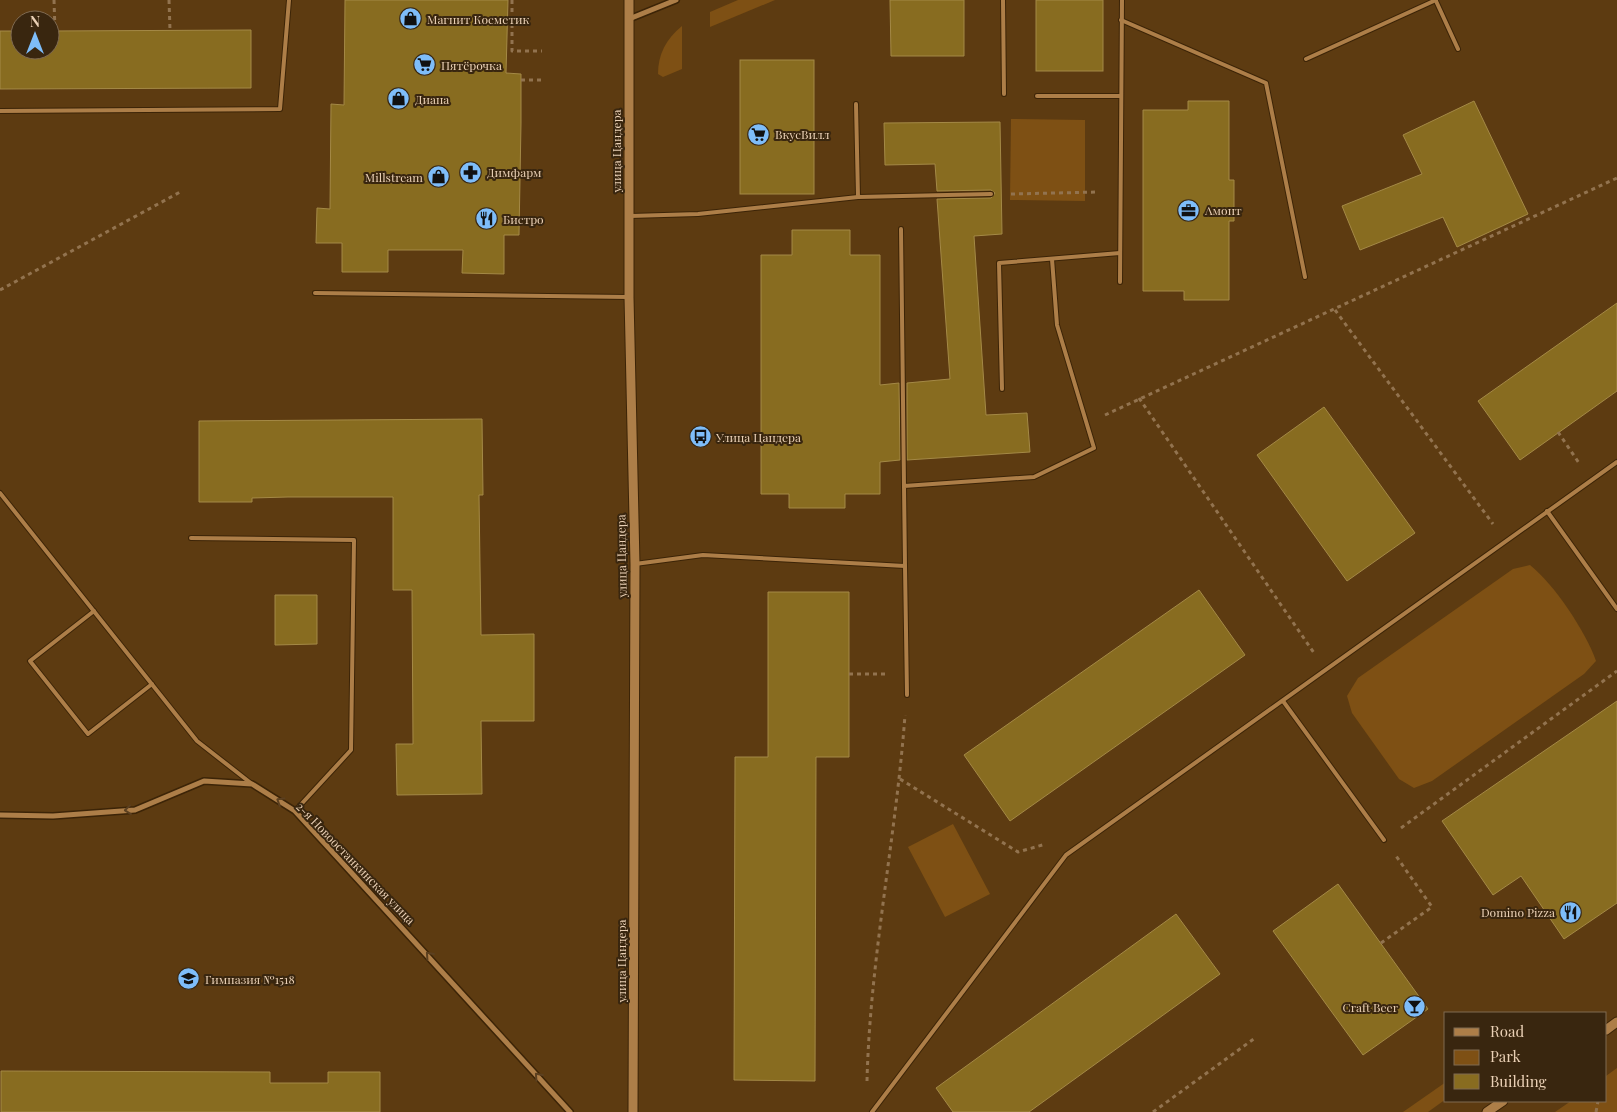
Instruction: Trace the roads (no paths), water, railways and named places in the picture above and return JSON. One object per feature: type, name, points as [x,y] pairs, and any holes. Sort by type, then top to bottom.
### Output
[{"type":"street","name":"улица Цандера","points":[[629,0],[629,297],[635,564],[633,1112]]},
{"type":"street","points":[[629,19],[676,0]]},
{"type":"street","name":"2-я Новоостанкинская улица","points":[[0,815],[53,816],[135,810],[204,781],[252,784],[295,811],[570,1112]]},
{"type":"street","points":[[1487,1112],[1502,1102]]},
{"type":"lane","points":[[0,111],[280,109],[289,0]]},
{"type":"lane","points":[[1002,0],[1004,94]]},
{"type":"lane","points":[[1120,282],[1122,0]]},
{"type":"lane","points":[[1306,59],[1436,0],[1458,49]]},
{"type":"lane","points":[[1121,20],[1266,83],[1305,277]]},
{"type":"lane","points":[[1037,96],[1120,96]]},
{"type":"lane","points":[[856,104],[858,196]]},
{"type":"lane","points":[[629,216],[698,214],[858,196],[992,194]]},
{"type":"lane","points":[[901,229],[907,695]]},
{"type":"lane","points":[[1002,388],[999,263],[1120,253]]},
{"type":"lane","points":[[904,486],[1034,477],[1094,448],[1057,325],[1052,260]]},
{"type":"lane","points":[[315,294],[629,297]]},
{"type":"lane","points":[[872,1112],[1066,855],[1617,462]]},
{"type":"lane","points":[[0,493],[197,741],[252,784]]},
{"type":"lane","points":[[1547,511],[1617,609]]},
{"type":"lane","points":[[192,538],[354,540],[351,750],[295,811]]},
{"type":"lane","points":[[635,564],[703,555],[904,566]]},
{"type":"lane","points":[[94,612],[30,661],[88,734],[152,684]]},
{"type":"lane","points":[[1283,701],[1384,840]]},
{"type":"place","name":"Магнит Косметик","points":[[411,19]]},
{"type":"place","name":"Пятёрочка","points":[[425,65]]},
{"type":"place","name":"Диана","points":[[399,99]]},
{"type":"place","name":"ВкусВилл","points":[[759,134]]},
{"type":"place","name":"Димфарм","points":[[471,172]]},
{"type":"place","name":"Millstream","points":[[439,177]]},
{"type":"place","name":"Амонт","points":[[1189,210]]},
{"type":"place","name":"Бистро","points":[[487,219]]},
{"type":"place","name":"Улица Цандера","points":[[700,437]]},
{"type":"place","name":"Domino Pizza","points":[[1571,912]]},
{"type":"place","name":"Гимназия №1518","points":[[189,979]]},
{"type":"place","name":"Craft Beer","points":[[1414,1007]]}]
